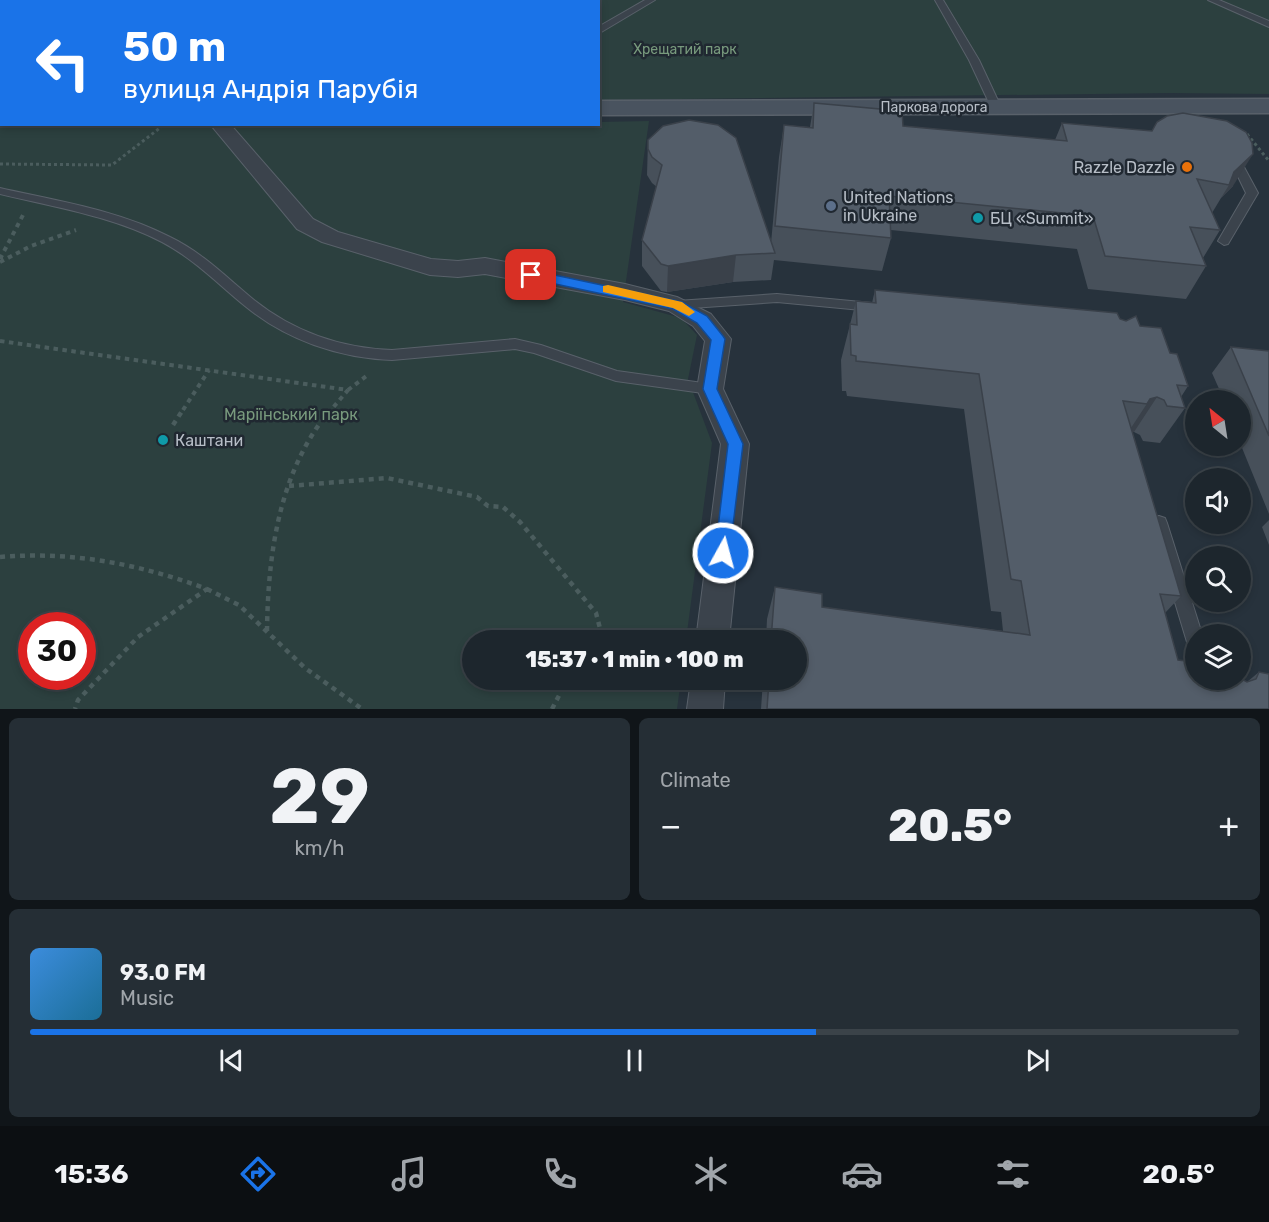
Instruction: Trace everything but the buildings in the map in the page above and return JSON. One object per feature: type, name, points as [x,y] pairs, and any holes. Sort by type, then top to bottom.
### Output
[{"type":"main road","name":"Паркова дорога","points":[[600,108],[1222,109],[1269,106]]},
{"type":"street","points":[[221,126],[305,224],[330,237],[430,267],[458,269],[484,266],[625,292],[677,305],[702,320],[718,339],[710,389],[735,444],[714,630]]},
{"type":"street","points":[[705,709],[707,690]]},
{"type":"lane","points":[[600,30],[651,0]]},
{"type":"lane","points":[[939,0],[969,51],[996,107]]},
{"type":"lane","points":[[1212,0],[1269,24]]},
{"type":"lane","points":[[1224,241],[1252,194],[1225,143]]},
{"type":"lane","points":[[0,191],[111,216],[159,235],[188,251],[260,311],[307,337],[336,348],[371,355],[515,344],[565,357],[616,376],[710,389]]},
{"type":"lane","points":[[677,305],[777,298],[881,308]]},
{"type":"lane","points":[[1154,507],[1190,624]]},
{"type":"path","points":[[1222,109],[1269,161]]},
{"type":"path","points":[[0,164],[112,165],[162,126]]},
{"type":"path","points":[[0,260],[19,219],[36,200]]},
{"type":"path","points":[[0,260],[111,216]]},
{"type":"path","points":[[0,341],[348,390],[326,411],[315,428],[289,486],[269,555],[267,631]]},
{"type":"path","points":[[173,425],[208,370]]},
{"type":"path","points":[[289,486],[387,478],[477,497],[490,507],[502,507],[520,522],[596,613],[600,630]]},
{"type":"path","points":[[0,557],[52,553],[130,564],[167,573],[239,605],[304,668],[362,709]]},
{"type":"path","points":[[75,709],[78,700],[138,638],[207,590]]},
{"type":"path","points":[[552,709],[562,690]]},
{"type":"green space","name":"Хрещатий парк","points":[[600,0],[1269,0],[1269,94],[1171,93],[600,100]]},
{"type":"green space","name":"Маріїнський парк","points":[[649,121],[623,302],[681,318],[697,335],[688,379],[712,443],[687,630],[462,630],[462,690],[680,690],[677,709],[0,709],[0,126],[600,126],[600,122]]},
{"type":"slow traffic","points":[[608,289],[677,305],[689,312]]},
{"type":"place","name":"Razzle Dazzle","points":[[1187,167]]},
{"type":"place","name":"United Nations in Ukraine","points":[[831,206]]},
{"type":"place","name":"БЦ «Summit»","points":[[978,218]]},
{"type":"place","name":"Каштани","points":[[163,440]]},
{"type":"route","points":[[531,275],[625,292],[677,305],[702,320],[718,339],[710,389],[735,444],[723,553]]}]
